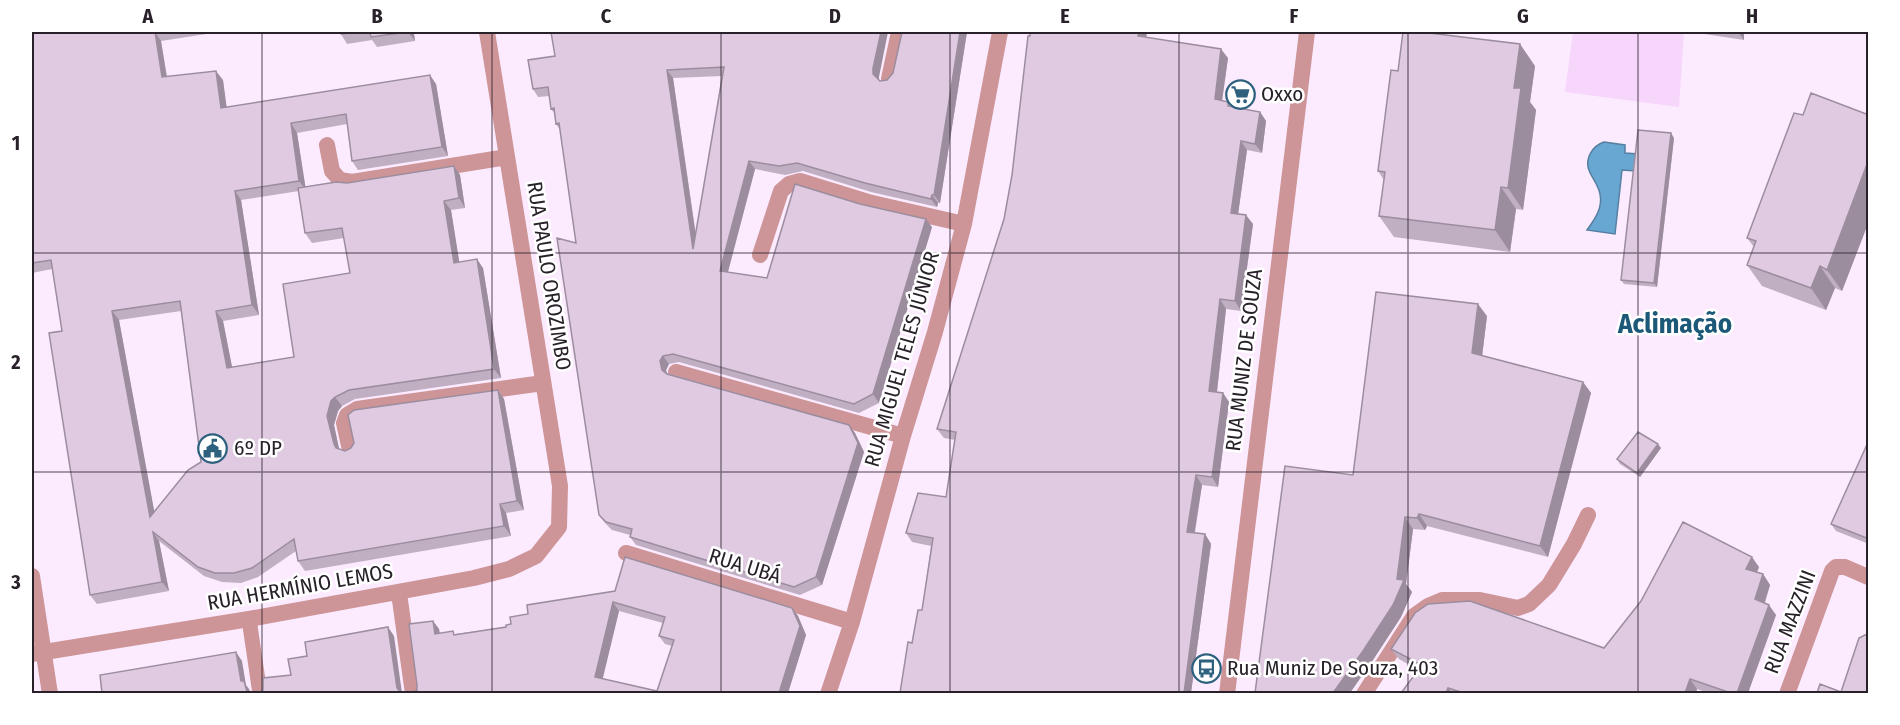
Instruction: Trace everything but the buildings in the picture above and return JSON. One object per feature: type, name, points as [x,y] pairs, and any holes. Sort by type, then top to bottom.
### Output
[{"type":"street","name":"RUA PAULO OROZIMBO","points":[[487,32],[561,486],[559,527]]},
{"type":"street","points":[[889,79],[899,32]]},
{"type":"street","name":"RUA MIGUEL TELES JÚNIOR","points":[[833,693],[964,224],[1000,32]]},
{"type":"street","name":"RUA MUNIZ DE SOUZA","points":[[1227,693],[1307,32]]},
{"type":"street","points":[[327,145],[332,171],[339,180],[352,182],[507,157]]},
{"type":"street","points":[[760,255],[781,191],[789,184],[800,181],[868,202],[964,224]]},
{"type":"street","points":[[676,372],[903,436]]},
{"type":"street","points":[[350,450],[344,423],[347,415],[357,409],[543,383]]},
{"type":"street","points":[[1364,693],[1414,616],[1428,606],[1442,600],[1480,600],[1518,608],[1529,604],[1549,585],[1574,544],[1588,515]]},
{"type":"street","name":"RUA HERMÍNIO LEMOS","points":[[37,653],[249,619],[474,578],[509,569],[536,556],[559,527]]},
{"type":"street","name":"RUA UBÁ","points":[[626,553],[852,621]]},
{"type":"street","name":"RUA MAZZINI","points":[[1787,693],[1830,575],[1836,567],[1845,567],[1869,577]]},
{"type":"street","points":[[32,576],[37,653],[50,693]]},
{"type":"street","points":[[399,593],[412,693]]},
{"type":"lane","points":[[249,619],[260,693]]},
{"type":"shaded area","points":[[1573,32],[1684,33],[1679,107],[1565,92]]},
{"type":"water","points":[[1604,142],[1625,145],[1625,153],[1638,154],[1636,171],[1622,170],[1615,234],[1587,230],[1598,213],[1601,199],[1589,170],[1588,160],[1594,148]]},
{"type":"place","name":"Oxxo","points":[[1240,94]]},
{"type":"place","name":"6º DP","points":[[213,448]]},
{"type":"place","name":"Rua Muniz De Souza, 403","points":[[1206,668]]},
{"type":"district","name":"Aclimação","points":[[1675,324]]}]
